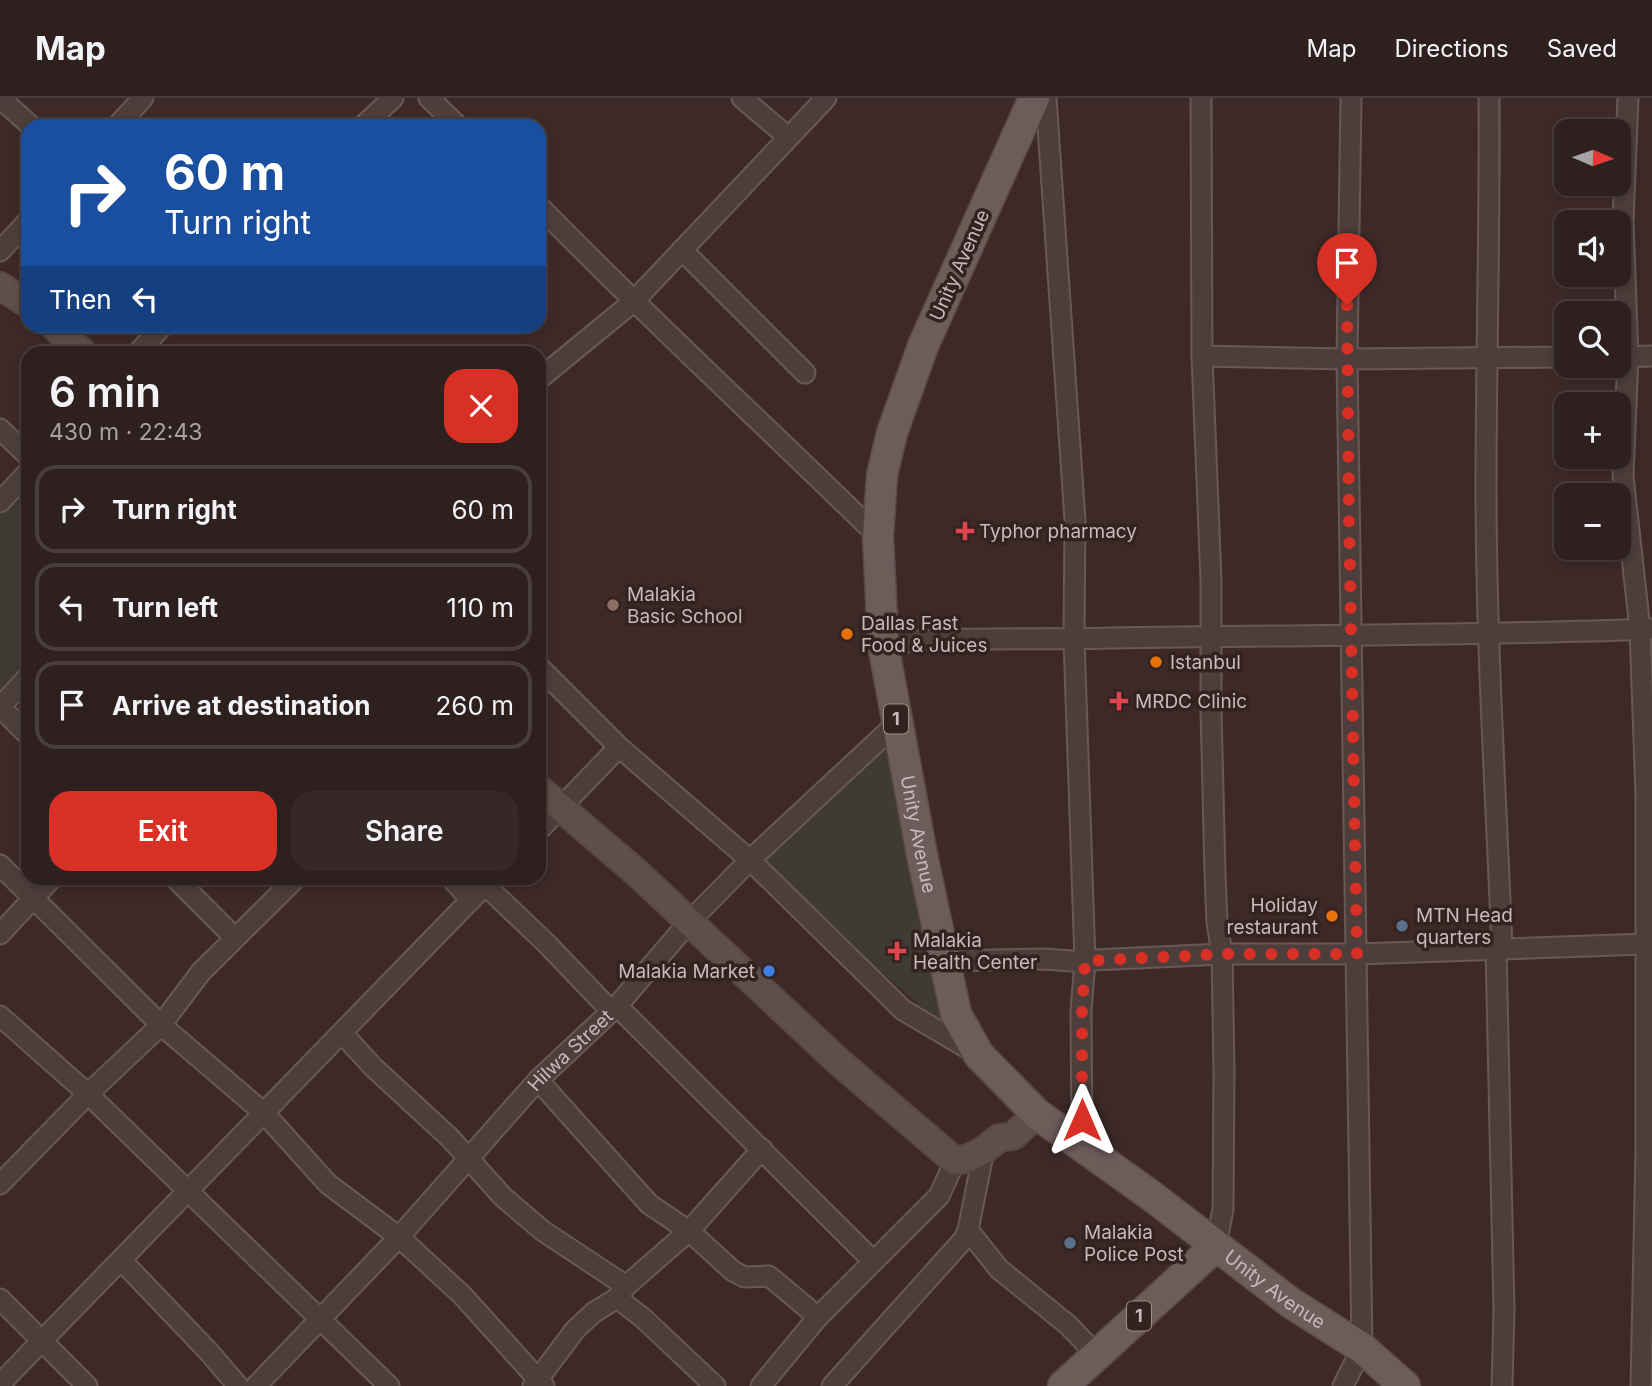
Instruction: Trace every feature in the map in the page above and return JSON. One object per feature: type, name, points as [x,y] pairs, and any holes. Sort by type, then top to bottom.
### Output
[{"type":"main road","name":"Unity Avenue","points":[[1034,98],[923,346],[892,433],[882,475],[878,536],[883,644],[896,724],[956,1014],[979,1055],[1037,1114],[1291,1303],[1362,1348],[1405,1386]]},
{"type":"main road","name":"1","points":[[1063,1386],[1216,1247]]},
{"type":"street","points":[[0,98],[23,119]]},
{"type":"street","points":[[124,119],[143,98]]},
{"type":"street","points":[[370,119],[393,98]]},
{"type":"street","points":[[429,98],[451,119]]},
{"type":"street","points":[[742,98],[788,137]]},
{"type":"street","points":[[546,373],[633,302],[826,98]]},
{"type":"street","points":[[1046,98],[1076,520],[1074,639],[1085,961],[1082,1011],[1082,1146]]},
{"type":"street","points":[[1201,98],[1202,356],[1212,636],[1215,874],[1217,922],[1222,954],[1223,1209],[1216,1247]]},
{"type":"street","points":[[1343,1386],[1362,1348],[1347,359],[1351,98]]},
{"type":"street","points":[[1489,98],[1486,488],[1499,948],[1504,1311],[1502,1386]]},
{"type":"street","points":[[1623,301],[1628,98]]},
{"type":"street","points":[[546,213],[633,302],[878,536]]},
{"type":"street","points":[[0,251],[21,228]]},
{"type":"street","points":[[682,250],[805,373]]},
{"type":"street","points":[[0,286],[21,300]]},
{"type":"street","points":[[62,333],[75,346]]},
{"type":"street","points":[[1202,356],[1347,359],[1554,357]]},
{"type":"street","points":[[1631,357],[1652,356]]},
{"type":"street","points":[[1623,378],[1623,476],[1646,629],[1649,1151],[1641,1386]]},
{"type":"street","points":[[0,429],[21,449]]},
{"type":"street","points":[[0,502],[21,480]]},
{"type":"street","points":[[883,644],[925,640],[1352,634],[1489,635],[1646,629]]},
{"type":"street","points":[[546,674],[619,747],[750,860],[903,1010],[979,1055]]},
{"type":"street","points":[[21,684],[0,707],[21,728]]},
{"type":"street","name":"Hilwa Street","points":[[256,1386],[470,1160],[538,1080],[614,1008],[689,922],[750,860],[896,724]]},
{"type":"street","points":[[546,823],[619,747]]},
{"type":"street","points":[[546,795],[637,873],[839,1062],[956,1161]]},
{"type":"street","points":[[0,865],[161,1025],[264,1113],[328,1184],[399,1237],[462,1295],[539,1384],[575,1331],[689,1231],[762,1149]]},
{"type":"street","points":[[0,934],[46,885]]},
{"type":"street","points":[[182,885],[235,938]]},
{"type":"street","points":[[0,1184],[7,1164],[88,1094],[161,1025],[201,972],[289,885]]},
{"type":"street","points":[[458,885],[471,900]]},
{"type":"street","points":[[0,1384],[485,885]]},
{"type":"street","points":[[491,885],[546,943],[762,1149],[873,1261]]},
{"type":"street","points":[[945,961],[1085,961],[1222,954],[1357,954],[1646,944]]},
{"type":"street","points":[[0,1016],[88,1094],[389,1386]]},
{"type":"street","points":[[342,1033],[373,1067],[470,1160],[503,1197],[621,1292],[643,1318],[715,1386]]},
{"type":"street","points":[[538,1080],[649,1203],[689,1231],[733,1271],[744,1277],[769,1276],[818,1317]]},
{"type":"street","points":[[956,1161],[984,1150],[999,1138],[1013,1136],[1037,1114]]},
{"type":"street","points":[[832,1386],[964,1239],[984,1150]]},
{"type":"street","points":[[761,1386],[818,1317],[939,1196],[956,1161]]},
{"type":"street","points":[[968,1230],[999,1269],[1068,1325],[1096,1354]]},
{"type":"street","points":[[121,1260],[209,1352],[237,1386]]},
{"type":"street","points":[[0,1299],[87,1386]]},
{"type":"shaded area","points":[[21,494],[21,676],[0,700],[0,515]]},
{"type":"shaded area","name":"Malakia Health Center","points":[[891,733],[955,1036],[757,865]]},
{"type":"place","name":"Typhor pharmacy","points":[[965,531]]},
{"type":"place","name":"Malakia Basic School","points":[[613,605]]},
{"type":"place","name":"Dallas Fast Food & Juices","points":[[847,634]]},
{"type":"place","name":"Istanbul","points":[[1156,662]]},
{"type":"place","name":"MRDC Clinic","points":[[1119,701]]},
{"type":"place","name":"Holiday restaurant","points":[[1332,916]]},
{"type":"place","name":"MTN Head quarters","points":[[1402,926]]},
{"type":"place","name":"Malakia Health Center","points":[[897,951]]},
{"type":"place","name":"Malakia Market","points":[[769,971]]},
{"type":"place","name":"Malakia Police Post","points":[[1070,1243]]},
{"type":"route","points":[[1082,1120],[1085,961],[1222,954],[1357,954],[1347,305]]}]
